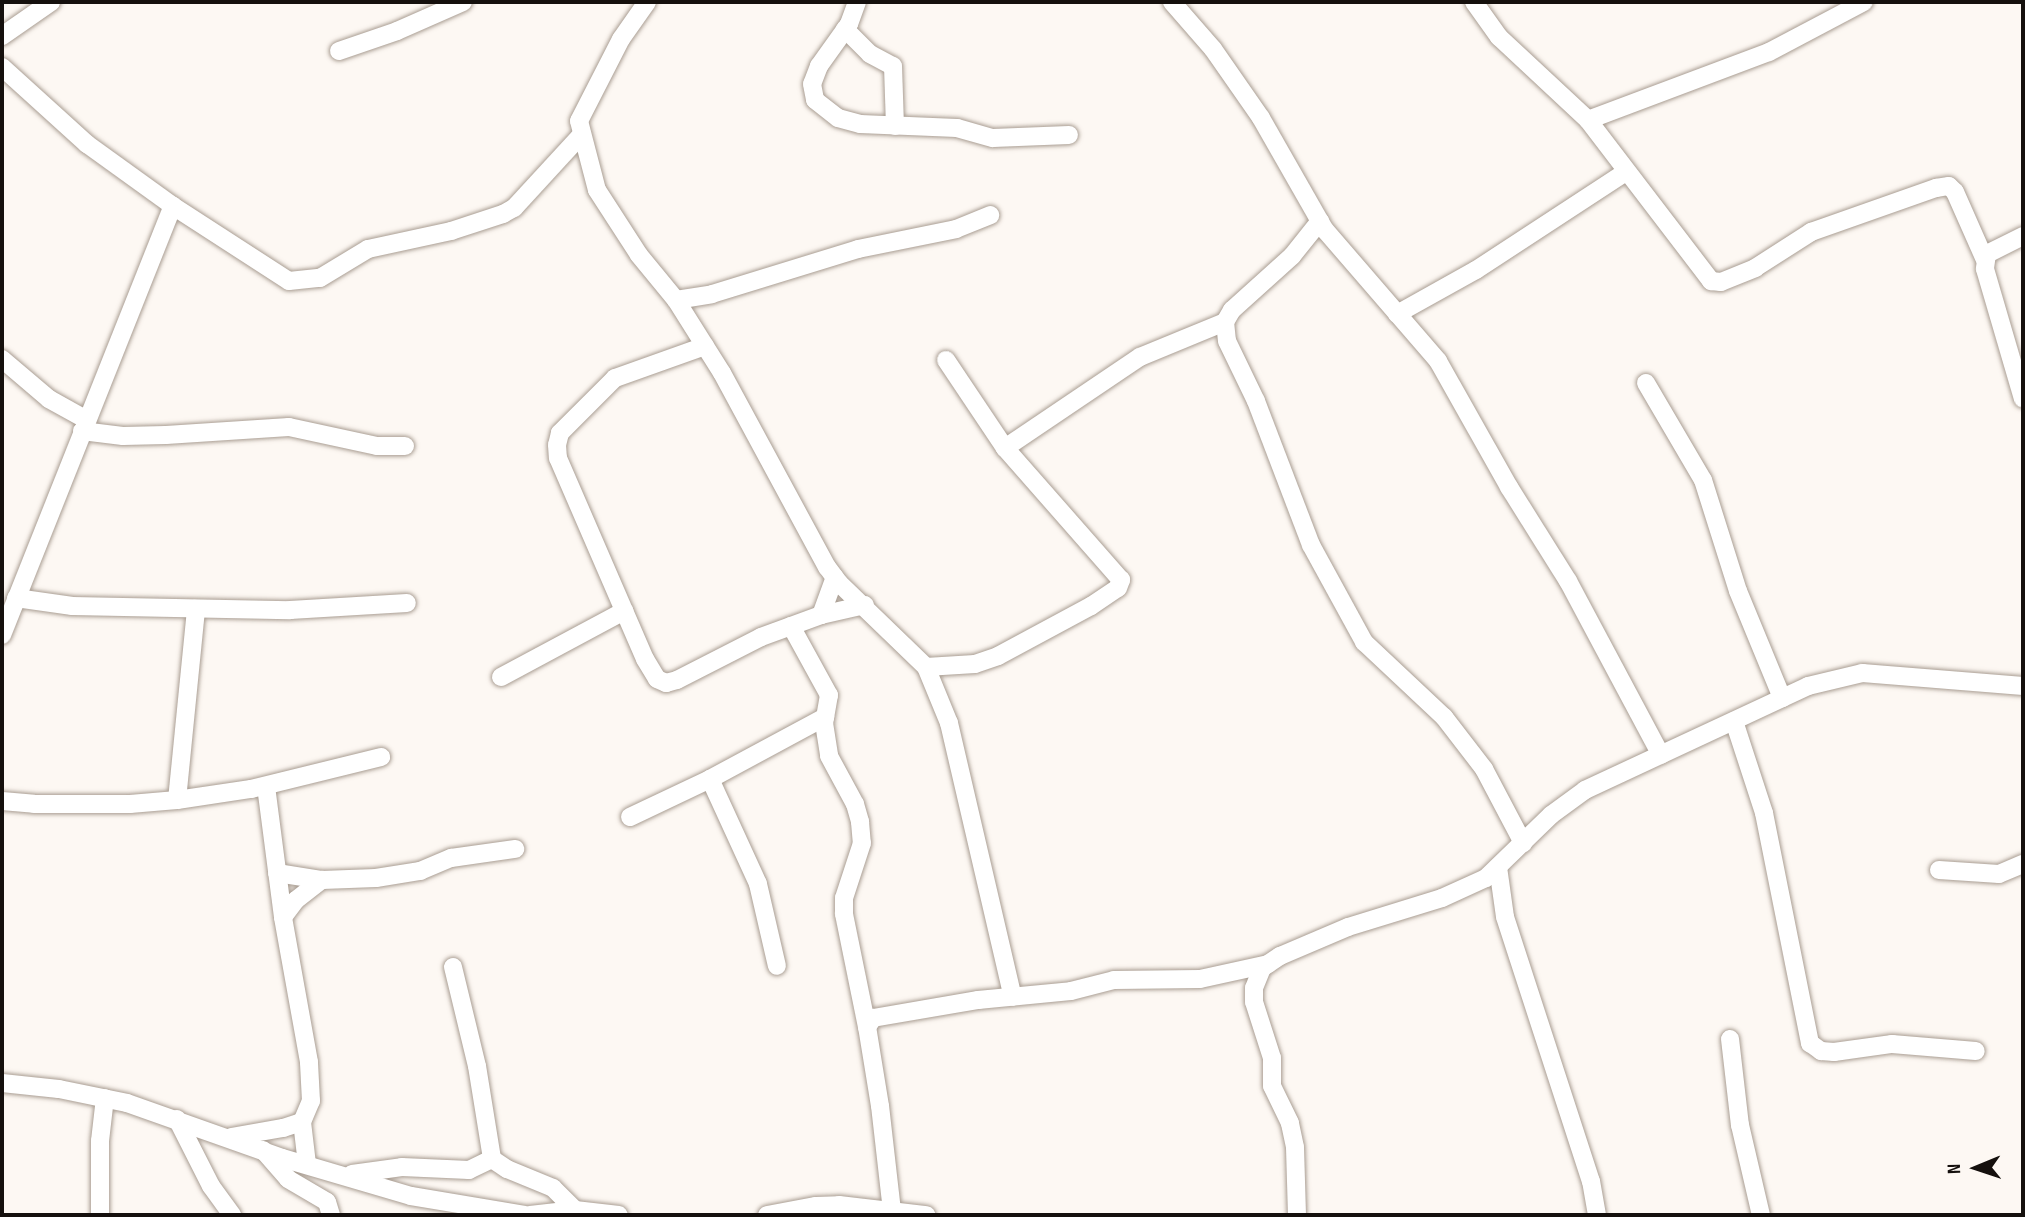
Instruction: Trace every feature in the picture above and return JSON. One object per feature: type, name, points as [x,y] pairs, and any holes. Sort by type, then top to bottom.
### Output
[{"type":"street","points":[[2,36],[51,2]]},
{"type":"street","points":[[339,51],[397,31],[463,2]]},
{"type":"street","points":[[647,2],[621,39],[579,121],[597,190],[639,254],[676,300],[705,346],[835,577],[926,667],[949,723],[1013,996]]},
{"type":"street","points":[[857,2],[845,29],[819,66],[812,84],[815,100],[838,118],[860,124],[957,128],[993,138],[1069,135]]},
{"type":"street","points":[[1172,2],[1213,49],[1261,118],[1320,221],[1438,361],[1464,401],[1509,487],[1568,581],[1661,755]]},
{"type":"street","points":[[1474,2],[1499,37],[1588,120],[1711,281],[1721,282],[1755,268],[1811,232],[1936,188],[1950,186],[1985,260]]},
{"type":"street","points":[[1588,120],[1769,52],[1864,2]]},
{"type":"street","points":[[845,29],[870,54],[893,66],[895,125]]},
{"type":"street","points":[[2,67],[87,144],[173,206],[289,281],[320,278],[368,249],[451,231],[503,214],[514,208],[582,134]]},
{"type":"street","points":[[1397,314],[1476,270],[1626,172]]},
{"type":"street","points":[[2,635],[173,206]]},
{"type":"street","points":[[676,300],[712,294],[858,249],[945,232],[990,215]]},
{"type":"street","points":[[1320,221],[1292,256],[1232,310],[1225,322],[1227,341],[1256,401],[1311,545],[1364,642],[1444,717],[1484,769],[1523,843]]},
{"type":"street","points":[[2023,236],[1987,254],[1985,260],[1985,269],[2023,399]]},
{"type":"street","points":[[1005,448],[1140,357],[1225,322]]},
{"type":"street","points":[[705,346],[615,378],[560,433],[557,445],[558,458],[645,659],[657,679],[666,683],[677,681],[761,637],[821,615],[865,605]]},
{"type":"street","points":[[2,359],[85,425],[123,436],[289,427],[377,446],[405,446]]},
{"type":"street","points":[[926,667],[975,664],[998,656],[1091,607],[1118,588],[1121,580],[1005,448],[946,360]]},
{"type":"street","points":[[1646,383],[1703,480],[1738,591],[1783,698]]},
{"type":"street","points":[[821,615],[835,577]]},
{"type":"street","points":[[16,598],[72,606],[196,609],[290,610],[407,603]]},
{"type":"street","points":[[177,800],[196,609]]},
{"type":"street","points":[[500,677],[624,611]]},
{"type":"street","points":[[791,625],[829,695],[824,732],[829,756],[855,804],[860,822],[862,843],[844,898],[844,914],[880,1106],[892,1212]]},
{"type":"street","points":[[1297,1215],[1299,1191],[1295,1147],[1290,1123],[1272,1086],[1272,1058],[1254,1002],[1257,977],[1268,964],[1280,956],[1348,927],[1443,898],[1486,878],[1551,815],[1585,790],[1734,720],[1834,678],[1862,673],[2023,687]]},
{"type":"street","points":[[630,817],[710,779],[825,717]]},
{"type":"street","points":[[1734,720],[1764,813],[1810,1044],[1821,1051],[1834,1052],[1892,1044],[1976,1051]]},
{"type":"street","points":[[2,801],[34,804],[131,804],[177,800],[266,786],[381,757]]},
{"type":"street","points":[[710,779],[758,884],[777,966]]},
{"type":"street","points":[[266,786],[283,917],[312,1086],[311,1101],[302,1122],[307,1164]]},
{"type":"street","points":[[277,873],[322,880],[400,875],[451,858],[515,849]]},
{"type":"street","points":[[1939,870],[1998,873],[2023,864]]},
{"type":"street","points":[[1498,867],[1505,917],[1591,1181],[1597,1215]]},
{"type":"street","points":[[283,917],[304,891],[322,880]]},
{"type":"street","points":[[867,1027],[873,1018],[883,1015],[1013,996],[1071,991],[1114,980],[1200,979],[1268,964]]},
{"type":"street","points":[[453,967],[477,1066],[492,1159]]},
{"type":"street","points":[[1730,1039],[1740,1125],[1761,1215]]},
{"type":"street","points":[[2,1083],[105,1098],[411,1196],[524,1215]]},
{"type":"street","points":[[100,1215],[100,1141],[105,1098]]},
{"type":"street","points":[[177,1119],[211,1186],[233,1215]]},
{"type":"street","points":[[231,1138],[302,1122]]},
{"type":"street","points":[[263,1150],[288,1180],[327,1202],[331,1215]]},
{"type":"street","points":[[347,1175],[402,1167],[468,1170],[492,1159]]},
{"type":"street","points":[[492,1159],[553,1188],[575,1210]]},
{"type":"street","points":[[767,1215],[839,1205],[926,1215]]},
{"type":"street","points":[[530,1215],[575,1210],[619,1215]]}]
